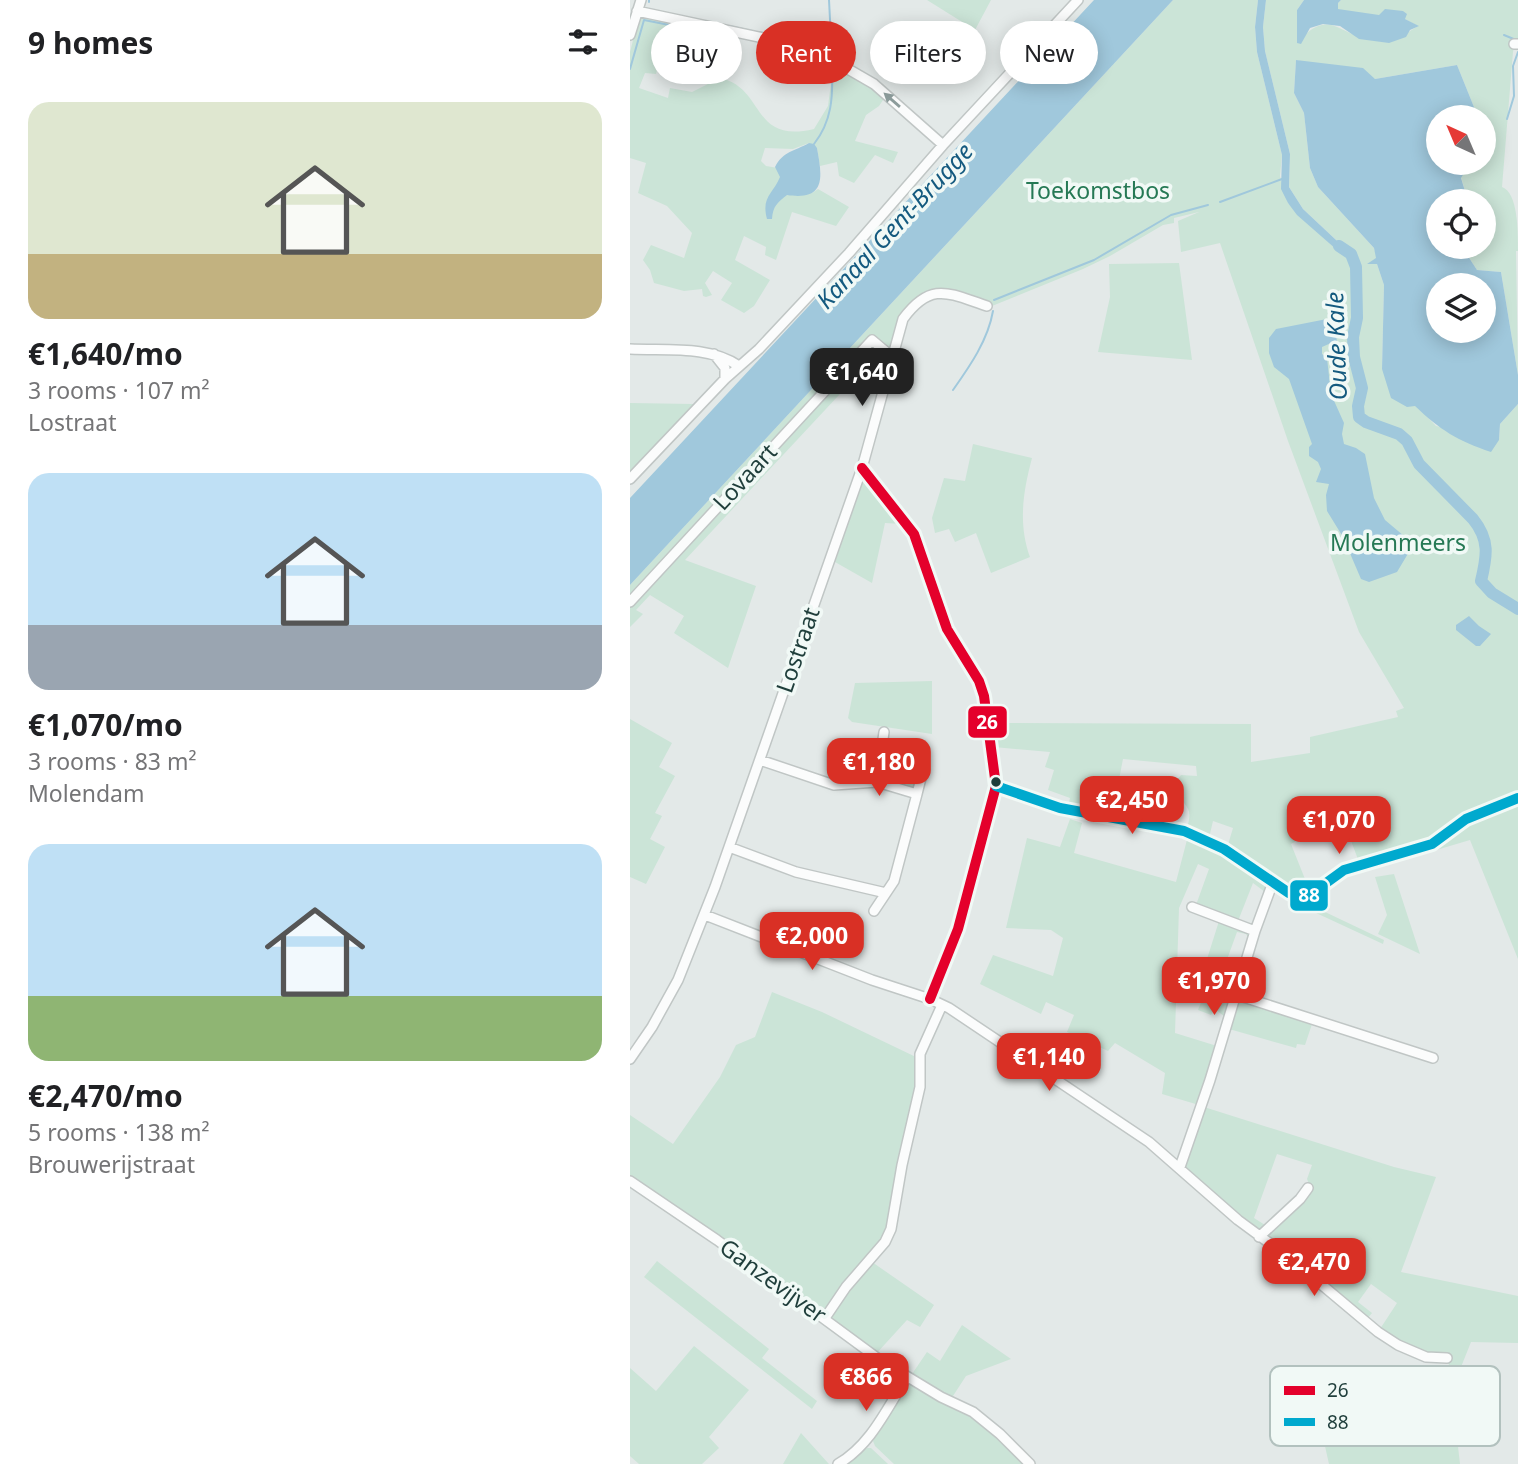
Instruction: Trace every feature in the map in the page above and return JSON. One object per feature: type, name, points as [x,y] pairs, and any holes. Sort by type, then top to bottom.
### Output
[{"type":"street","points":[[630,35],[641,0]]},
{"type":"street","points":[[630,479],[725,379],[759,349],[849,253],[943,145],[1078,0]]},
{"type":"street","points":[[637,11],[777,41],[848,69],[874,84],[943,145]]},
{"type":"street","name":"Lostraat","points":[[630,1059],[668,1000],[705,915],[862,468],[903,319],[916,303],[931,294],[946,292],[987,306]]},
{"type":"street","name":"Lovaart","points":[[630,602],[872,341],[891,356]]},
{"type":"street","points":[[630,349],[714,354],[726,357],[739,366]]},
{"type":"street","points":[[714,354],[725,368],[725,379]]},
{"type":"street","points":[[862,468],[914,534],[947,629],[979,681],[984,696],[996,786],[958,929],[930,999]]},
{"type":"street","points":[[877,782],[884,732]]},
{"type":"street","points":[[760,760],[840,786],[877,782],[917,794]]},
{"type":"street","points":[[874,911],[894,881],[922,774],[916,770],[880,764]]},
{"type":"street","points":[[996,786],[1060,808],[1184,831],[1224,849],[1295,897],[1304,899],[1344,870],[1432,844],[1466,819],[1518,798]]},
{"type":"street","points":[[729,847],[796,872],[886,893]]},
{"type":"street","points":[[1180,1167],[1273,882]]},
{"type":"street","points":[[1192,907],[1255,931]]},
{"type":"street","points":[[705,915],[930,999],[971,1021],[1149,1142],[1259,1237],[1291,1259],[1378,1332],[1398,1345],[1426,1357],[1447,1358]]},
{"type":"street","points":[[1237,995],[1433,1058]]},
{"type":"street","points":[[825,1318],[846,1287],[885,1242],[891,1229],[920,1087],[920,1054],[942,1004]]},
{"type":"street","name":"Ganzevijver","points":[[630,1181],[717,1240],[880,1360],[973,1412],[1030,1464]]},
{"type":"street","points":[[1259,1237],[1300,1199],[1308,1188]]},
{"type":"street","points":[[838,1464],[867,1440],[907,1377]]},
{"type":"green space","points":[[927,0],[991,0],[980,21],[961,21]]},
{"type":"green space","name":"Toekomstbos","points":[[1173,0],[1258,0],[1255,27],[1257,52],[1282,155],[1280,176],[1288,203],[1337,250],[1350,253],[1303,209],[1289,187],[1290,154],[1265,51],[1263,27],[1266,0],[1304,0],[1297,10],[1297,43],[1318,26],[1335,26],[1362,38],[1390,42],[1418,26],[1405,19],[1338,9],[1341,0],[1518,0],[1518,42],[1515,42],[1513,52],[1502,187],[1514,204],[1517,223],[1518,375],[1501,272],[1477,270],[1470,259],[1496,259],[1496,189],[1464,189],[1461,177],[1496,175],[1496,105],[1473,105],[1457,65],[1375,79],[1296,60],[1294,93],[1304,113],[1310,168],[1318,187],[1374,248],[1377,258],[1368,264],[1377,264],[1384,285],[1382,369],[1436,426],[1499,440],[1500,424],[1518,404],[1518,795],[1432,841],[1359,862],[1344,822],[1312,832],[1291,844],[1305,879],[1309,878],[1314,890],[1308,895],[1299,896],[1227,848],[1233,828],[1213,821],[1209,838],[1187,828],[1189,811],[1181,798],[1177,780],[1181,775],[1197,776],[1196,766],[1123,759],[1112,815],[1068,807],[1070,798],[1048,790],[1054,770],[1045,767],[1050,752],[994,747],[991,723],[1251,724],[1251,762],[1310,753],[1310,737],[1398,717],[1396,711],[1404,708],[1359,632],[1288,441],[1220,243],[1181,252],[1178,221],[1199,212],[1174,218],[1174,223],[1163,225],[1110,256],[992,306],[991,309],[943,291],[909,311],[891,356],[881,350],[685,560],[756,586],[728,668],[674,633],[684,616],[650,595],[636,610],[643,614],[630,627],[630,585],[1095,84],[1098,84],[1098,81]],"holes":[[[1421,463],[1474,516],[1488,541],[1490,552],[1486,584],[1476,576],[1485,553],[1477,530],[1417,467]]]},
{"type":"green space","points":[[648,15],[669,21],[651,21],[651,74],[645,73],[639,88],[668,98],[670,88],[692,92],[708,84],[735,84],[745,92],[768,122],[779,129],[793,132],[814,129],[828,106],[831,84],[856,84],[856,75],[885,97],[879,106],[866,115],[855,141],[898,152],[893,163],[875,155],[854,183],[839,176],[837,162],[820,166],[817,148],[809,143],[793,149],[765,148],[761,161],[766,166],[790,170],[812,193],[818,189],[849,207],[836,226],[792,212],[776,260],[765,255],[766,247],[744,236],[735,260],[770,280],[754,306],[744,313],[721,300],[732,283],[713,271],[705,283],[712,295],[706,297],[703,296],[702,289],[684,291],[654,283],[643,260],[651,245],[684,258],[692,233],[667,206],[638,193],[646,163],[630,158],[630,52],[638,21]]},
{"type":"green space","points":[[1179,263],[1192,360],[1098,352],[1110,297],[1109,264]]},
{"type":"green space","points":[[630,403],[694,404],[630,472]]},
{"type":"green space","points":[[973,444],[1032,458],[1023,508],[1024,532],[1030,557],[991,573],[976,533],[955,542],[949,529],[935,533],[932,518],[944,478],[965,481]]},
{"type":"green space","points":[[863,480],[867,480],[902,524],[885,523],[872,583],[835,562]]},
{"type":"green space","points":[[932,681],[932,734],[852,722],[848,718],[855,683]]},
{"type":"green space","points":[[630,719],[672,743],[659,767],[675,776],[655,813],[662,816],[650,839],[665,847],[646,884],[630,877]]},
{"type":"green space","points":[[884,768],[919,775],[916,787],[912,788],[898,781],[882,780],[880,777]]},
{"type":"green space","points":[[1518,802],[1518,959],[1470,840],[1396,862],[1396,859],[1443,844],[1472,822]]},
{"type":"green space","points":[[1070,819],[1082,823],[1074,853],[1176,882],[1188,836],[1269,883],[1265,892],[1253,883],[1238,921],[1196,905],[1209,869],[1198,864],[1179,908],[1175,1033],[1217,1046],[1225,1017],[1215,1009],[1211,1015],[1198,1010],[1210,980],[1229,988],[1234,979],[1236,980],[1248,937],[1237,932],[1225,965],[1207,959],[1219,921],[1252,935],[1199,1105],[1162,1094],[1165,1073],[1115,1043],[1108,1051],[1067,1032],[1074,1015],[1046,1002],[1041,1014],[980,984],[993,955],[1053,976],[1063,938],[1051,930],[1006,928],[1027,838],[1060,847]]},
{"type":"green space","points":[[1394,874],[1420,954],[1378,934],[1387,915],[1375,877]]},
{"type":"green space","points":[[1304,902],[1384,940],[1383,944],[1301,906]]},
{"type":"green space","points":[[772,992],[822,1012],[918,1058],[920,1079],[886,1234],[825,1314],[630,1177],[630,1115],[673,1144],[720,1077],[736,1045],[755,1037]]},
{"type":"green space","points":[[1245,1000],[1313,1021],[1305,1045],[1297,1044],[1296,1048],[1229,1029],[1235,1008]]},
{"type":"green space","points":[[1204,1107],[1394,1167],[1436,1177],[1401,1272],[1518,1296],[1518,1343],[1471,1342],[1461,1366],[1450,1366],[1446,1361],[1400,1343],[1380,1329],[1397,1303],[1371,1284],[1358,1302],[1372,1313],[1367,1319],[1265,1236],[1311,1189],[1307,1179],[1312,1165],[1277,1154],[1254,1218],[1265,1225],[1259,1232],[1184,1168]]},
{"type":"green space","points":[[657,1261],[769,1349],[762,1358],[817,1401],[812,1409],[644,1277]]},
{"type":"green space","points":[[872,1262],[934,1305],[920,1327],[907,1320],[875,1355],[831,1317],[841,1299]]},
{"type":"green space","points":[[962,1325],[1011,1359],[966,1376],[951,1399],[910,1377],[927,1352],[940,1361]]},
{"type":"green space","points":[[694,1346],[749,1390],[709,1437],[719,1448],[702,1464],[639,1464],[630,1456],[630,1368],[656,1391]]},
{"type":"green space","points":[[911,1384],[979,1420],[1026,1464],[894,1464],[873,1441],[905,1386]]},
{"type":"green space","points":[[801,1433],[828,1463],[829,1464],[783,1464]]},
{"type":"green space","points":[[1325,1446],[1458,1446],[1460,1464],[1329,1464]]},
{"type":"green space","points":[[871,1448],[888,1464],[844,1464]]},
{"type":"water","points":[[1094,0],[1173,0],[1098,81],[1098,21],[1074,21]]},
{"type":"water","points":[[1258,0],[1266,0],[1263,27],[1265,51],[1290,154],[1289,187],[1303,209],[1351,254],[1337,250],[1297,215],[1281,189],[1282,155],[1257,52],[1255,27]]},
{"type":"water","points":[[1304,0],[1341,0],[1338,9],[1379,15],[1385,9],[1403,11],[1407,14],[1405,19],[1419,26],[1410,30],[1406,37],[1389,43],[1359,39],[1340,26],[1323,24],[1310,28],[1301,44],[1297,43],[1297,10]]},
{"type":"water","points":[[1296,60],[1363,68],[1375,79],[1457,65],[1473,105],[1426,105],[1426,175],[1463,175],[1461,178],[1464,189],[1426,189],[1426,259],[1470,259],[1477,270],[1501,272],[1518,375],[1518,404],[1500,424],[1499,440],[1491,452],[1450,434],[1415,406],[1407,407],[1391,398],[1382,369],[1384,285],[1377,264],[1367,264],[1376,258],[1374,248],[1318,187],[1310,168],[1304,113],[1294,93]]},
{"type":"water","name":"Kanaal Gent-Brugge","points":[[1016,84],[1095,84],[630,585],[630,498]]},
{"type":"water","points":[[809,143],[817,148],[819,184],[809,194],[787,195],[776,205],[772,219],[767,219],[767,201],[780,177],[775,167],[786,154]]},
{"type":"water","name":"Molenmeers","points":[[1332,318],[1337,341],[1334,354],[1331,351],[1331,343],[1322,347],[1322,354],[1327,358],[1331,394],[1344,423],[1344,444],[1365,454],[1374,498],[1385,520],[1404,536],[1409,552],[1397,572],[1369,582],[1361,579],[1343,537],[1327,511],[1326,495],[1329,484],[1316,482],[1321,469],[1318,462],[1309,456],[1309,447],[1312,444],[1289,379],[1274,367],[1269,353],[1269,338],[1276,329]]},
{"type":"water","points":[[1469,616],[1491,634],[1480,646],[1476,646],[1456,630],[1456,625]]},
{"type":"waterway","points":[[829,0],[830,21]]},
{"type":"waterway","points":[[630,69],[644,20],[651,21]]},
{"type":"waterway","points":[[742,29],[752,31]]},
{"type":"waterway","points":[[1504,35],[1516,40]]},
{"type":"waterway","points":[[1507,119],[1514,96],[1513,66],[1518,52]]},
{"type":"waterway","points":[[814,144],[828,118],[832,84]]},
{"type":"waterway","points":[[1220,202],[1282,179]]},
{"type":"waterway","points":[[994,300],[1094,260],[1171,215],[1208,205]]},
{"type":"waterway","name":"Oude Kale","points":[[1339,246],[1351,254],[1356,267],[1357,318],[1353,337],[1354,357],[1362,388],[1358,406],[1359,417],[1399,434],[1407,441],[1419,464],[1473,519],[1486,548],[1481,581],[1492,593],[1518,609]]},
{"type":"waterway","points":[[953,390],[983,342],[993,311]]},
{"type":"transit line","name":"26","points":[[862,468],[914,534],[947,629],[979,681],[984,696],[996,786],[958,929],[930,999]]},
{"type":"transit line","name":"88","points":[[996,786],[1060,808],[1184,831],[1224,849],[1289,893],[1304,899],[1344,870],[1432,844],[1466,819],[1518,798]]}]
